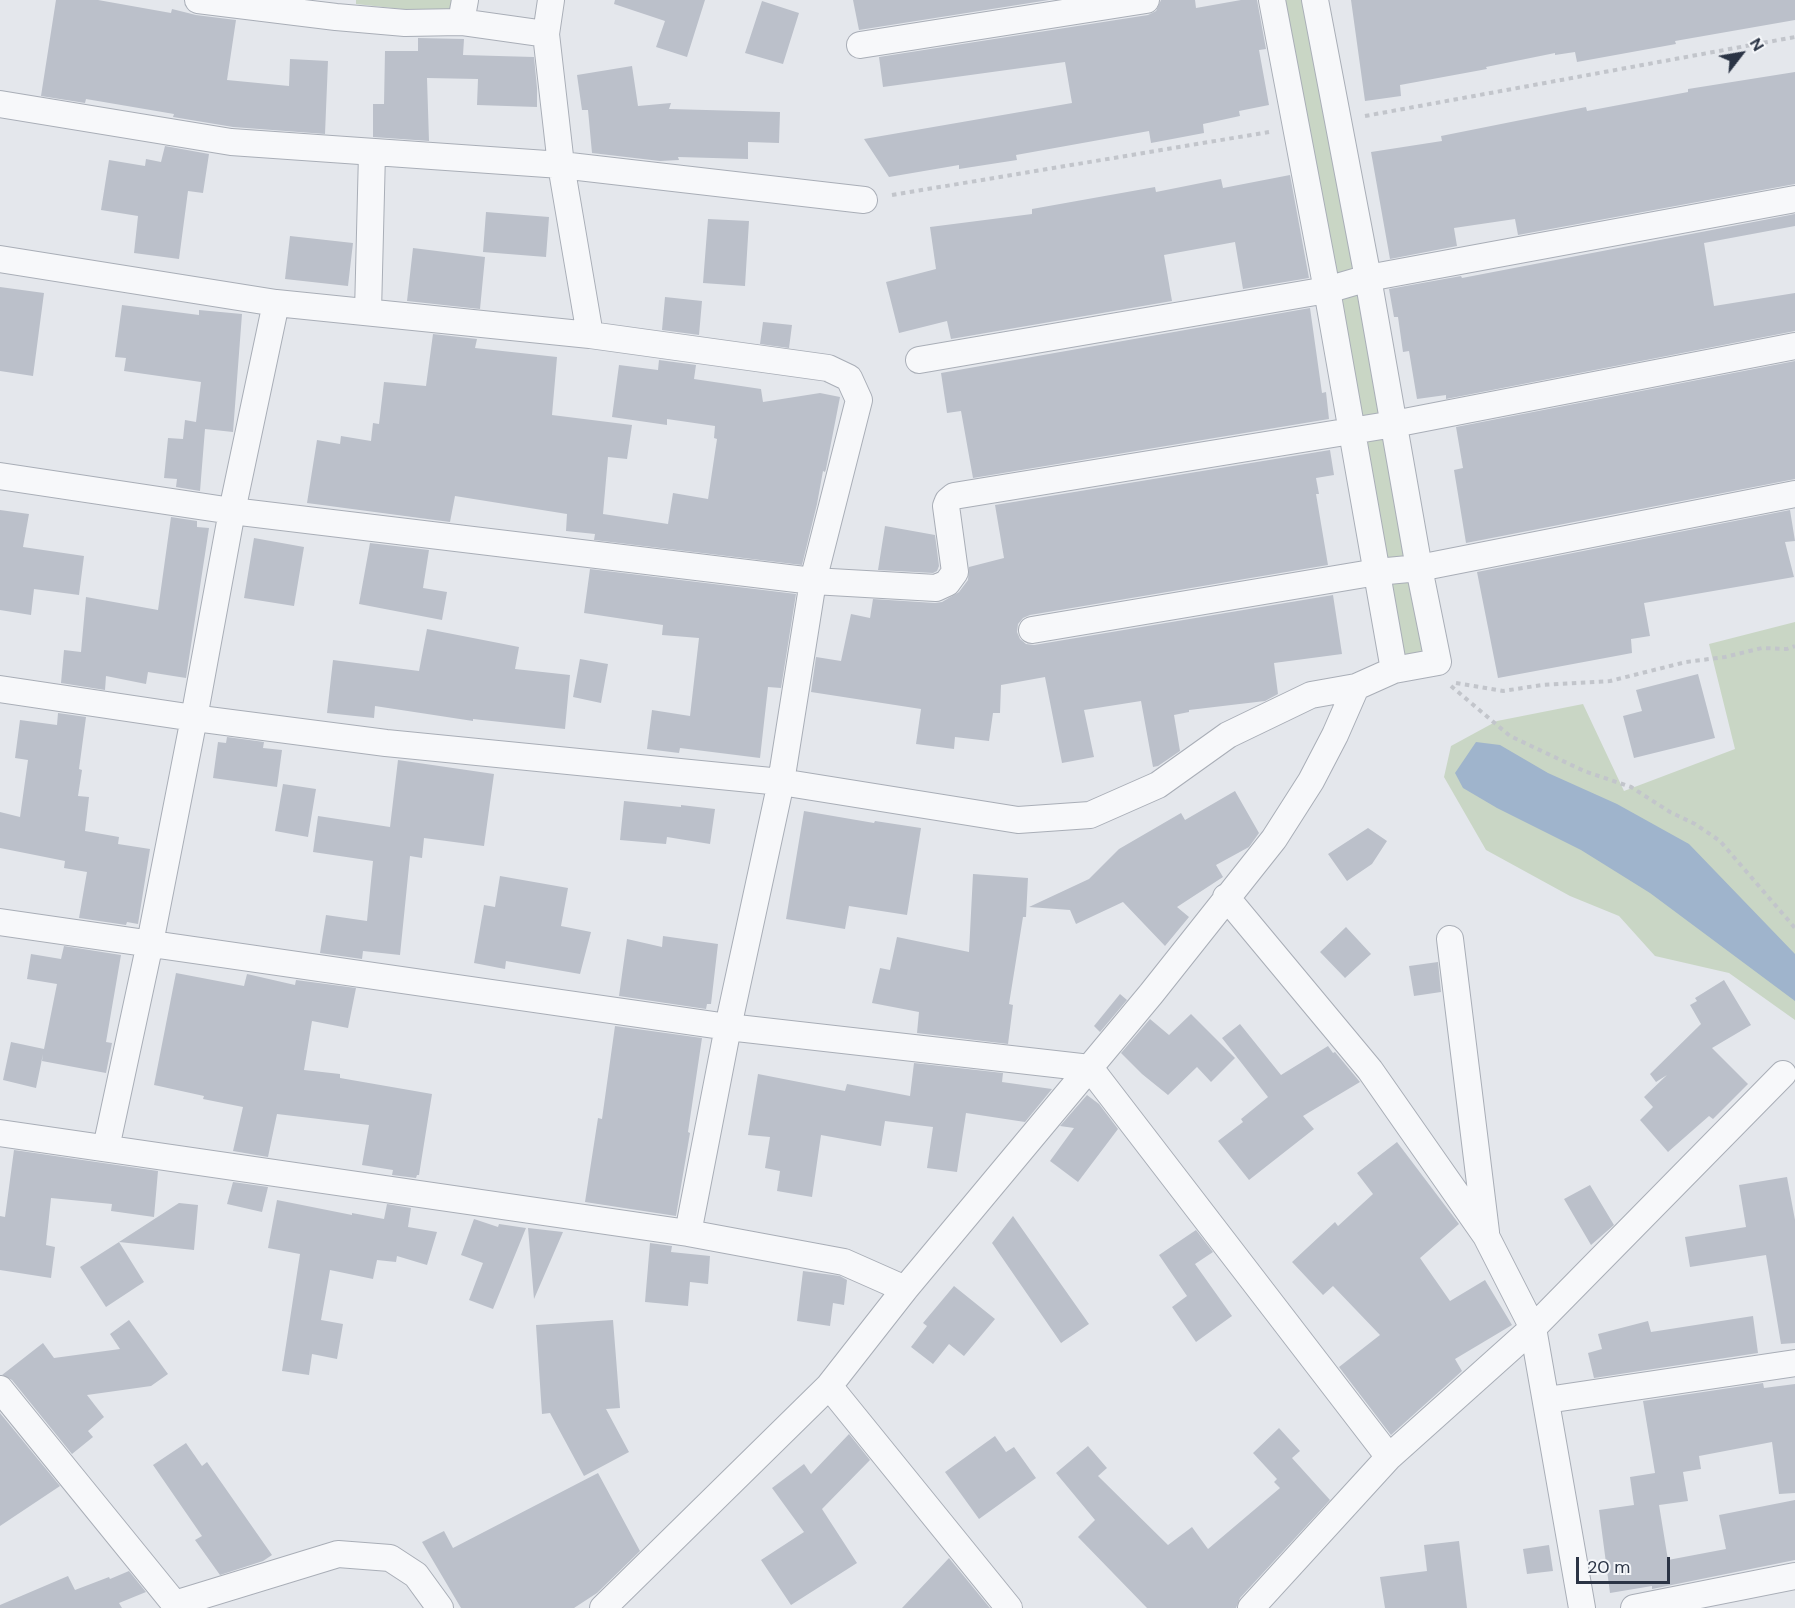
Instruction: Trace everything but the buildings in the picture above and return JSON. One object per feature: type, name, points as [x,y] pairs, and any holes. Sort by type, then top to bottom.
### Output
[{"type":"street","points":[[198,0],[405,22],[463,11],[546,34]]},
{"type":"street","points":[[551,0],[546,34],[561,165],[590,335]]},
{"type":"street","points":[[860,45],[1146,0]]},
{"type":"street","points":[[1272,0],[1327,290],[1394,669]]},
{"type":"street","points":[[0,689],[194,718],[386,743],[781,782],[1018,820],[1089,815],[1158,785],[1228,735],[1311,695],[1356,687],[1394,669],[1438,662],[1315,0]]},
{"type":"street","points":[[0,104],[231,142],[561,165],[864,200]]},
{"type":"street","points":[[368,312],[372,153]]},
{"type":"street","points":[[920,360],[1327,290],[1368,278],[1795,199]]},
{"type":"street","points":[[0,259],[276,303],[590,335],[828,368],[849,378],[859,400],[813,581],[781,782],[728,1027],[688,1233]]},
{"type":"street","points":[[106,1148],[150,943],[232,511],[276,303]]},
{"type":"street","points":[[0,476],[232,511],[813,581],[936,588],[947,583],[955,572],[946,507],[948,501],[954,496],[1394,424],[1795,346]]},
{"type":"street","points":[[1032,630],[1377,572],[1419,568],[1795,494]]},
{"type":"street","points":[[603,1608],[829,1386],[905,1289],[1151,994],[1274,839],[1311,781],[1356,687]]},
{"type":"street","points":[[1226,897],[1370,1070],[1486,1236],[1533,1328],[1582,1608]]},
{"type":"street","points":[[0,922],[728,1027],[1090,1068],[1389,1457]]},
{"type":"street","points":[[1450,939],[1486,1236]]},
{"type":"street","points":[[1251,1608],[1389,1457],[1533,1328],[1783,1074]]},
{"type":"street","points":[[0,1133],[688,1233],[844,1262],[905,1289]]},
{"type":"street","points":[[1547,1400],[1795,1363]]},
{"type":"street","points":[[829,1386],[1009,1608]]},
{"type":"street","points":[[0,1389],[177,1606],[338,1554],[390,1558],[416,1575],[440,1608]]},
{"type":"street","points":[[1634,1608],[1795,1576]]},
{"type":"path","points":[[1795,646],[1787,649],[1762,648],[1725,657],[1686,662],[1610,681],[1542,684],[1503,691],[1446,682],[1510,736],[1584,771],[1631,787],[1720,841],[1795,928]]},
{"type":"green space","points":[[356,0],[458,0],[456,15],[356,4]]},
{"type":"green space","points":[[1278,0],[1315,0],[1429,651],[1397,663]]},
{"type":"green space","points":[[1795,622],[1795,1020],[1729,973],[1655,956],[1619,916],[1570,896],[1486,850],[1444,777],[1451,746],[1497,721],[1583,704],[1624,791],[1735,749],[1709,644]]},
{"type":"water","points":[[1476,742],[1500,745],[1548,773],[1617,804],[1689,844],[1795,954],[1795,1001],[1650,893],[1581,850],[1497,808],[1463,788],[1455,773]]}]
